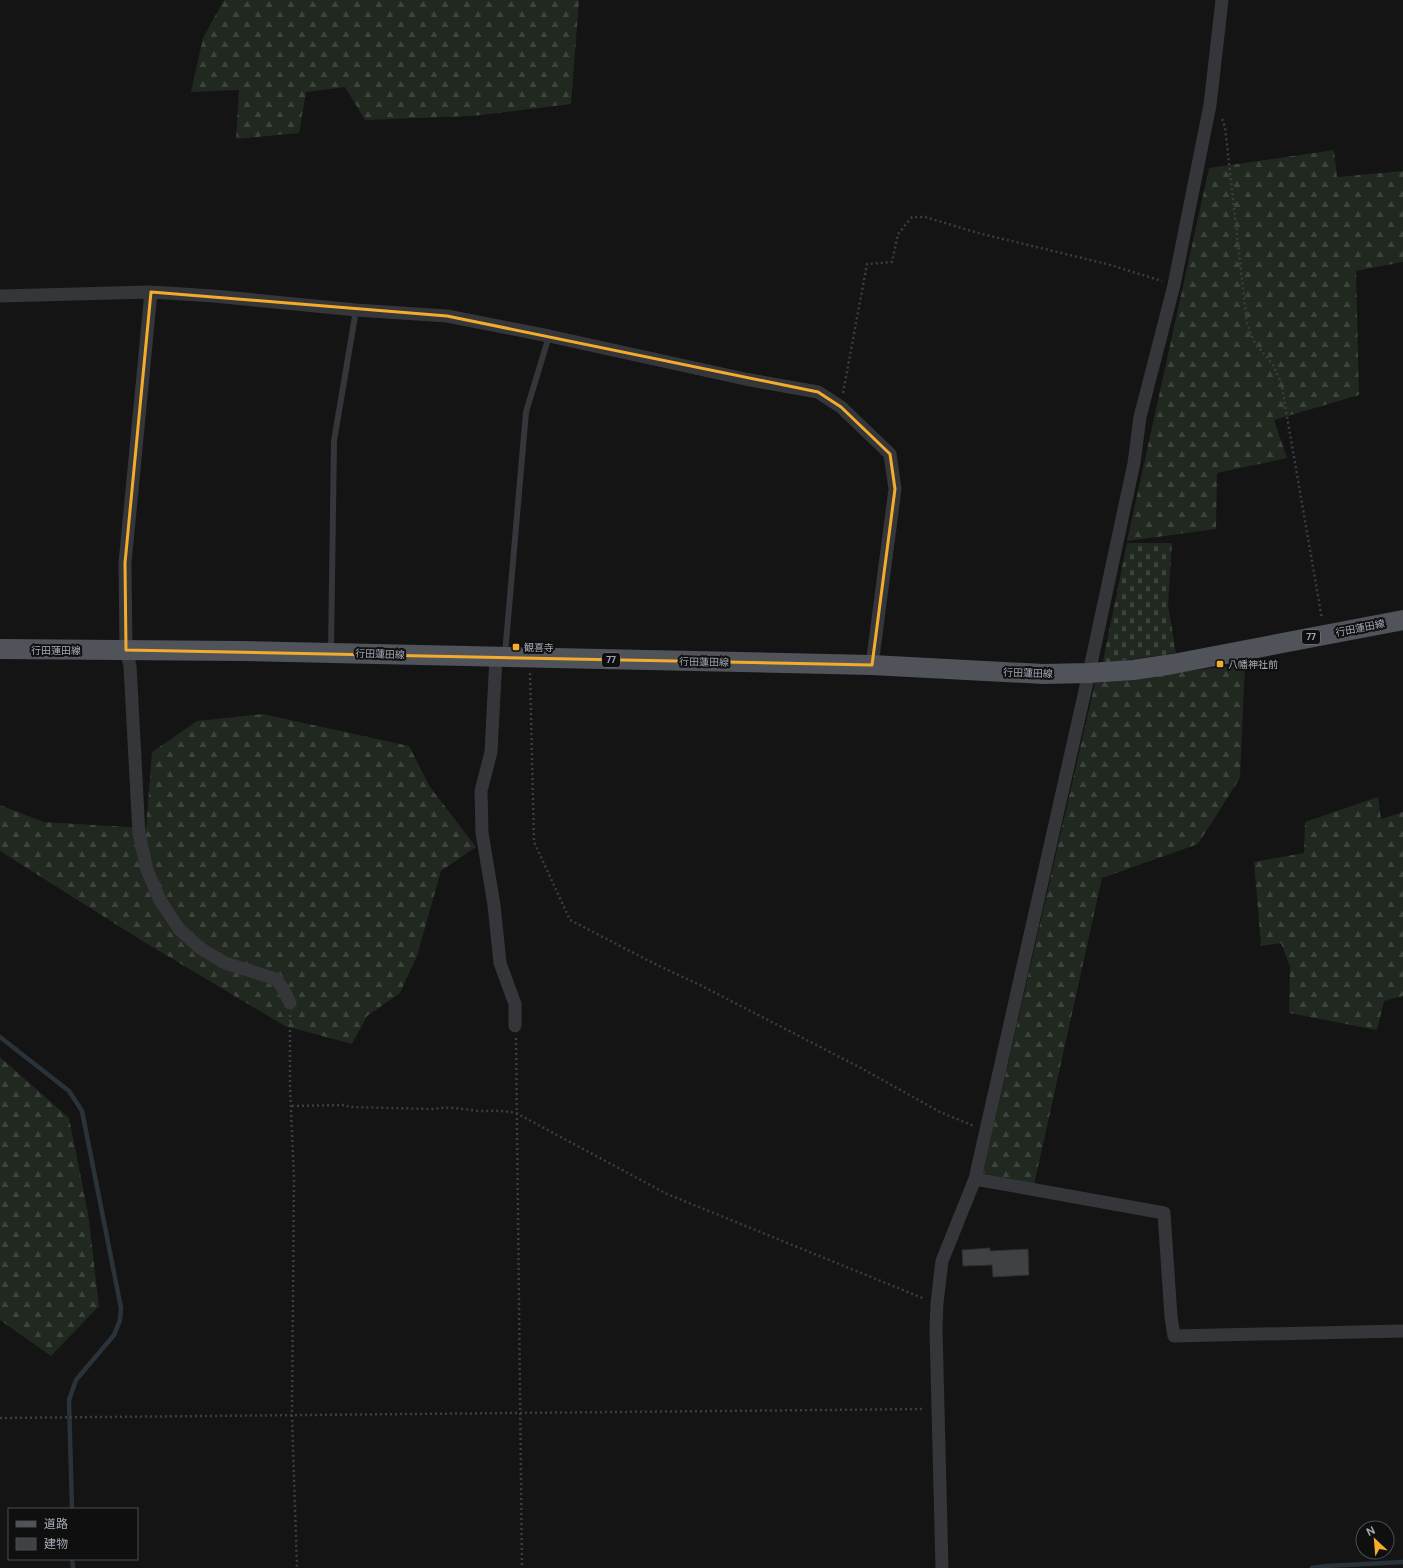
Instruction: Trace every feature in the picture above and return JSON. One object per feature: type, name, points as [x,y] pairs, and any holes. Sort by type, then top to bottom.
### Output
[{"type":"main road","name":"行田蓮田線","points":[[0,649],[331,653],[872,665],[1044,674],[1133,670],[1173,664],[1403,620]]},
{"type":"street","points":[[942,1568],[936,1329],[937,1303],[942,1262],[975,1179],[1089,673],[1134,463],[1140,417],[1174,285],[1210,105],[1222,0]]},
{"type":"street","points":[[0,296],[151,292],[214,296],[356,310],[447,316],[549,336],[745,379],[818,392],[841,407],[890,454],[896,489],[872,665]]},
{"type":"street","points":[[151,292],[125,563],[126,650],[130,666],[139,834],[147,870],[160,900],[179,929],[200,948],[225,963],[276,979],[284,990],[290,1004]]},
{"type":"street","points":[[500,657],[491,752],[481,791],[482,833],[494,905],[500,963],[515,1004],[516,1026]]},
{"type":"street","points":[[975,1179],[1164,1213],[1171,1316],[1174,1336],[1403,1331]]},
{"type":"lane","points":[[331,653],[334,441],[356,310]]},
{"type":"lane","points":[[500,657],[526,412],[549,336]]},
{"type":"path","points":[[1210,105],[1220,114],[1225,127],[1247,324],[1255,343],[1273,365],[1281,382],[1324,635]]},
{"type":"path","points":[[841,407],[866,264],[892,262],[898,234],[912,217],[925,217],[978,233],[1107,264],[1174,285]]},
{"type":"path","points":[[529,658],[534,842],[570,920],[655,964],[702,986],[860,1068],[940,1112],[986,1131]]},
{"type":"path","points":[[290,1004],[294,1179],[292,1416],[297,1568]]},
{"type":"path","points":[[516,1026],[522,1568]]},
{"type":"path","points":[[292,1106],[346,1105],[349,1107],[433,1109],[444,1107],[516,1113],[667,1194],[937,1303]]},
{"type":"path","points":[[0,1418],[938,1409]]},
{"type":"highlighted area","points":[[151,292],[447,316],[818,392],[841,407],[890,454],[895,489],[872,665],[126,650],[125,563]]},
{"type":"green space","points":[[224,0],[579,0],[571,104],[472,116],[365,120],[345,87],[306,92],[299,133],[236,139],[239,90],[191,92],[203,38]]},
{"type":"green space","points":[[1334,150],[1337,177],[1403,171],[1403,262],[1356,271],[1359,395],[1274,420],[1287,458],[1217,473],[1216,529],[1127,541],[1209,168]]},
{"type":"green space","points":[[1127,543],[1172,543],[1168,605],[1176,653],[1105,663],[1103,661]]},
{"type":"green space","points":[[1245,664],[1240,778],[1198,844],[1102,878],[1034,1185],[983,1173],[1095,683]]},
{"type":"green space","points":[[263,714],[409,746],[430,787],[476,847],[441,871],[417,956],[400,993],[367,1016],[352,1044],[285,1026],[144,942],[0,851],[0,805],[44,822],[146,828],[152,752],[197,721]]},
{"type":"green space","points":[[1378,797],[1381,819],[1403,812],[1403,996],[1384,1001],[1377,1030],[1289,1013],[1290,967],[1281,943],[1261,946],[1254,862],[1304,853],[1305,822]]},
{"type":"green space","points":[[0,1057],[69,1118],[88,1213],[99,1306],[51,1356],[0,1320]]},
{"type":"building","points":[[990,1248],[990,1251],[1028,1249],[1029,1275],[993,1277],[992,1265],[963,1266],[962,1250]]},
{"type":"waterway","points":[[0,1037],[69,1091],[82,1111],[121,1308],[120,1320],[114,1335],[76,1380],[69,1400],[72,1508]]},
{"type":"waterway","points":[[72,1560],[73,1568]]},
{"type":"waterway","points":[[1312,1568],[1403,1562]]},
{"type":"place","name":"観喜寺","points":[[516,647]]},
{"type":"place","name":"八幡神社前","points":[[1220,664]]}]
